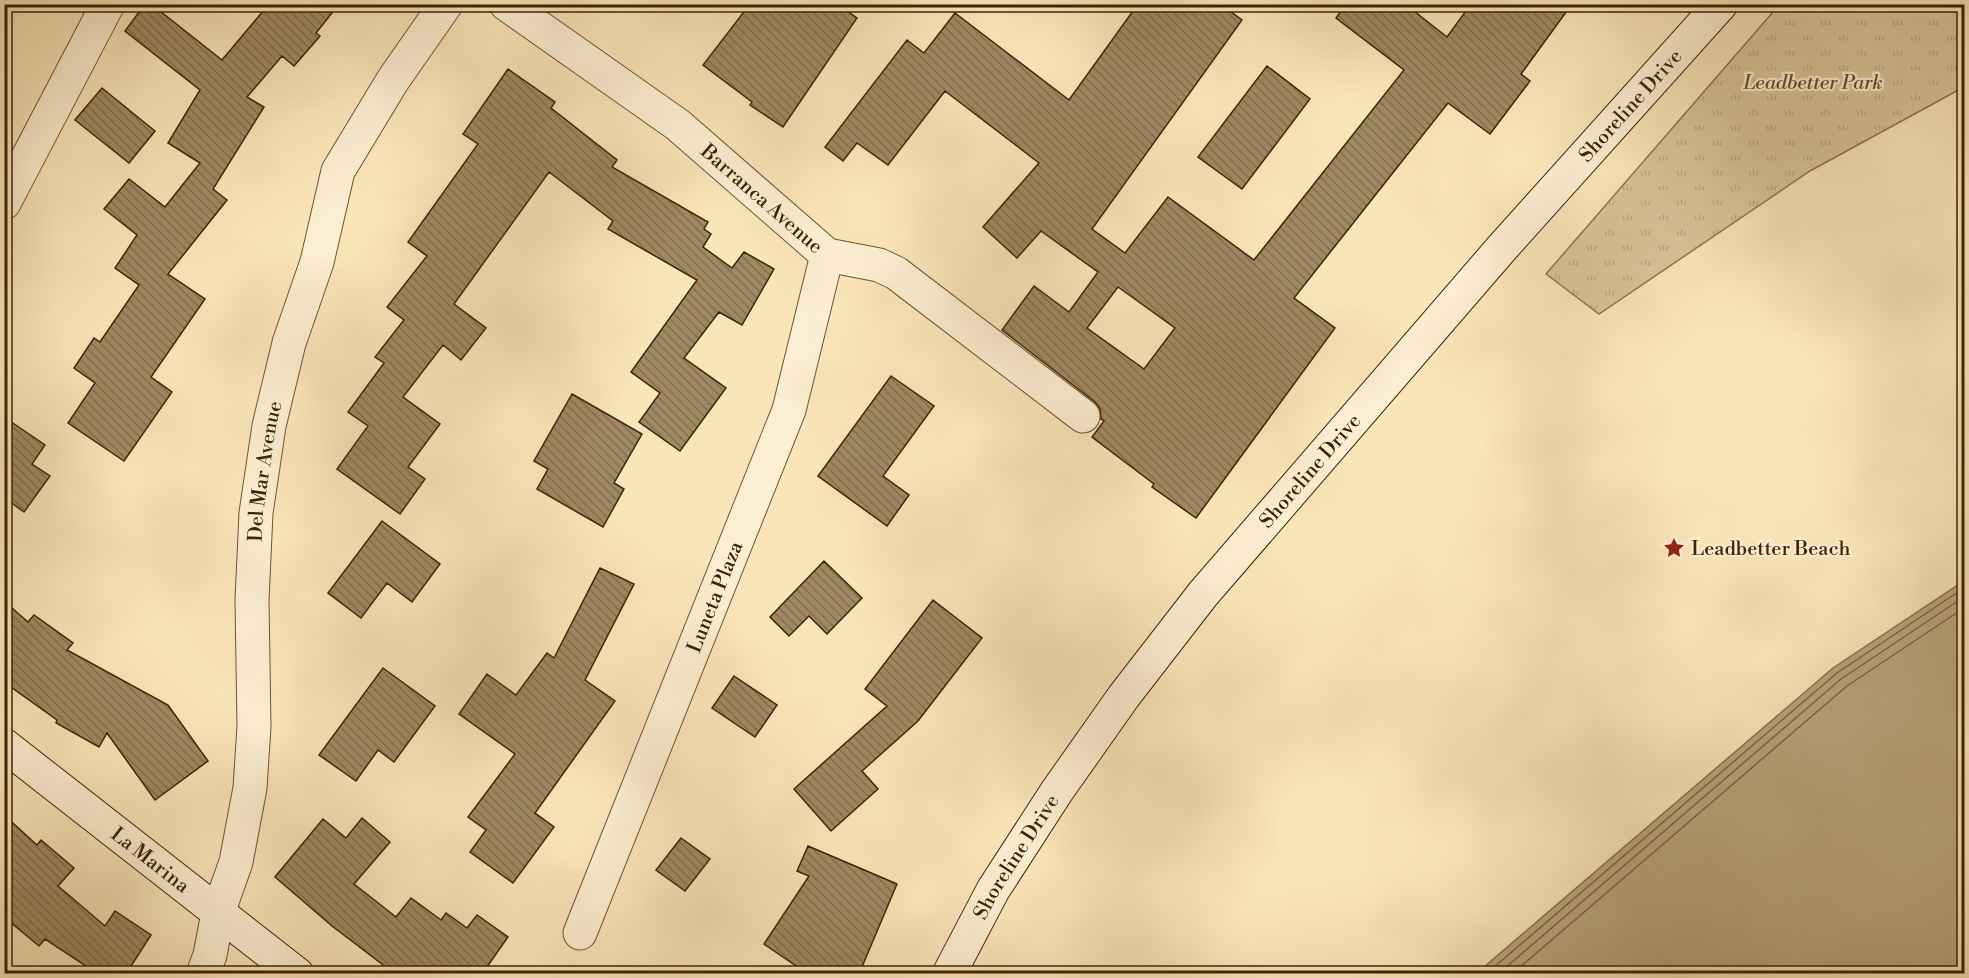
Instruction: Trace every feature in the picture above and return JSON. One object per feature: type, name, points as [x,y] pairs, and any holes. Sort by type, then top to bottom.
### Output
[{"type":"street","points":[[4,203],[108,4]]},
{"type":"street","name":"Del Mar Avenue","points":[[203,974],[210,955],[218,912],[236,862],[250,788],[254,727],[252,600],[256,513],[269,426],[289,343],[317,262],[338,171],[393,80],[446,4]]},
{"type":"street","name":"Barranca Avenue","points":[[506,4],[678,125],[827,255],[879,265],[896,273],[1083,416]]},
{"type":"street","name":"Shoreline Drive","points":[[949,974],[993,890],[1057,791],[1124,696],[1203,594],[1501,249],[1721,4]]},
{"type":"street","name":"Luneta Plaza","points":[[580,933],[789,410],[827,255]]},
{"type":"street","name":"La Marina","points":[[4,745],[297,974]]},
{"type":"green space","name":"Leadbetter Park","points":[[1779,5],[1964,5],[1964,87],[1810,171],[1599,314],[1546,274]]},
{"type":"water","points":[[1964,581],[1964,973],[1477,973],[1833,668]]},
{"type":"building","points":[[145,4],[151,4],[222,60],[269,4],[339,4],[316,33],[320,36],[294,66],[282,56],[247,97],[264,107],[213,189],[227,200],[168,274],[205,299],[151,377],[172,392],[124,461],[68,423],[95,383],[74,368],[94,338],[100,342],[139,285],[115,268],[137,235],[104,209],[129,179],[165,207],[200,163],[168,143],[200,90],[125,31]]},
{"type":"building","points":[[750,4],[837,4],[857,18],[783,127],[750,105],[752,102],[703,65]]},
{"type":"building","points":[[1138,4],[1220,4],[1242,20],[1092,229],[1125,253],[1168,197],[1254,260],[1404,70],[1336,18],[1346,4],[1405,4],[1447,37],[1471,4],[1572,4],[1521,74],[1530,81],[1490,134],[1448,103],[1294,298],[1335,328],[1196,518],[1152,487],[1154,484],[1092,437],[1104,421],[1101,419],[1100,409],[1095,402],[1002,330],[1034,286],[1069,312],[1098,272],[1041,231],[1017,258],[983,227],[1039,163],[945,91],[888,165],[857,143],[843,161],[825,147],[907,40],[924,53],[955,13],[1069,100]],"holes":[[[1118,287],[1175,328],[1144,369],[1087,328]]]},
{"type":"building","points":[[1267,66],[1310,99],[1242,189],[1198,157]]},
{"type":"building","points":[[508,69],[555,102],[551,108],[617,160],[612,167],[708,222],[704,229],[711,234],[703,247],[732,268],[744,252],[774,269],[742,325],[719,312],[684,358],[726,388],[680,451],[639,422],[660,393],[631,372],[697,280],[608,229],[613,221],[549,172],[454,304],[486,328],[461,360],[443,345],[403,397],[440,424],[408,467],[425,479],[400,514],[337,469],[368,426],[348,412],[384,363],[375,357],[404,320],[387,307],[427,256],[408,242],[478,144],[463,134]]},
{"type":"building","points":[[102,88],[155,131],[129,163],[75,120]]},
{"type":"building","points":[[891,376],[934,406],[883,476],[909,495],[887,526],[818,476]]},
{"type":"building","points":[[572,394],[642,434],[614,483],[624,489],[603,527],[537,489],[548,469],[534,461]]},
{"type":"building","points":[[4,417],[45,445],[32,464],[50,476],[24,512],[6,499],[4,502]]},
{"type":"building","points":[[382,521],[440,564],[412,602],[387,583],[361,618],[328,593]]},
{"type":"building","points":[[824,561],[862,598],[827,634],[809,616],[789,636],[770,617]]},
{"type":"building","points":[[600,568],[634,584],[585,680],[615,701],[535,813],[554,827],[513,883],[470,852],[486,830],[468,817],[515,754],[459,714],[487,674],[516,695],[547,653],[554,658]]},
{"type":"building","points":[[933,600],[982,638],[918,721],[862,771],[878,789],[831,831],[794,789],[887,706],[865,689]]},
{"type":"building","points":[[4,601],[28,622],[34,615],[73,643],[67,650],[168,705],[208,761],[155,800],[107,733],[99,747],[56,723],[57,720],[4,682]]},
{"type":"building","points":[[383,668],[435,706],[394,762],[378,750],[356,781],[319,755]]},
{"type":"building","points":[[734,676],[777,705],[755,737],[712,708]]},
{"type":"building","points":[[4,815],[37,845],[41,840],[74,868],[58,886],[105,926],[115,911],[151,935],[126,974],[98,974],[45,939],[39,946],[4,917]]},
{"type":"building","points":[[362,818],[390,842],[354,884],[396,917],[411,898],[441,920],[446,913],[467,928],[477,915],[508,937],[482,974],[395,974],[332,926],[275,877],[323,819],[346,838]]},
{"type":"building","points":[[681,838],[710,859],[685,891],[656,870]]},
{"type":"building","points":[[808,846],[897,884],[859,974],[808,974],[764,944],[809,876],[797,871]]},
{"type":"place","name":"Leadbetter Beach","points":[[1674,548]]}]
